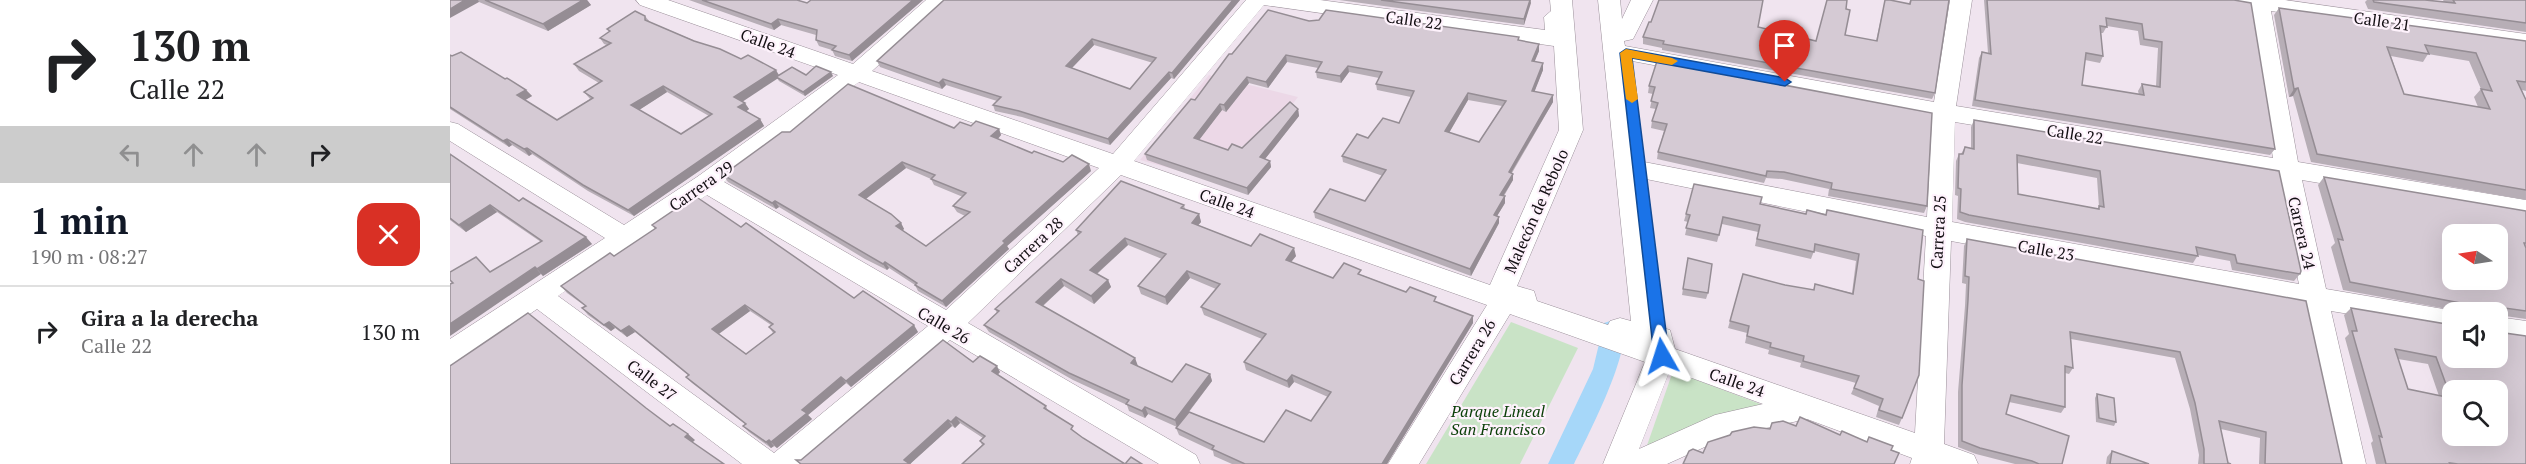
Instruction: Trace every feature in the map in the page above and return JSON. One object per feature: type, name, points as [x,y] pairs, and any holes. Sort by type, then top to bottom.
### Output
[{"type":"street","name":"Calle 24","points":[[646,0],[1808,407],[1927,458],[1963,464]]},
{"type":"street","name":"Carrera 29","points":[[450,354],[705,183],[855,74],[939,0]]},
{"type":"street","name":"Carrera 28","points":[[783,464],[946,327],[1118,164],[1257,0]]},
{"type":"street","name":"Calle 22","points":[[1271,0],[1557,39],[1554,0]]},
{"type":"street","name":"Malecón de Rebolo","points":[[1561,0],[1571,130],[1501,291],[1646,337],[1609,0]]},
{"type":"street","points":[[1618,464],[1651,352],[1641,170],[1621,0]]},
{"type":"street","points":[[1625,44],[1642,0]]},
{"type":"street","name":"Carrera 25","points":[[1927,458],[1944,112],[1961,0]]},
{"type":"street","name":"Calle 21","points":[[2252,1],[2526,41]]},
{"type":"street","name":"Carrera 24","points":[[2252,1],[2351,464]]},
{"type":"street","name":"Calle 22","points":[[1625,44],[1944,112],[2526,209]]},
{"type":"street","name":"Carrera 26","points":[[1403,464],[1495,299],[1562,128]]},
{"type":"street","points":[[450,130],[625,238]]},
{"type":"street","name":"Calle 23","points":[[1641,170],[1937,230],[2317,299],[2442,318]]},
{"type":"street","name":"Calle 26","points":[[705,183],[946,327],[1185,464]]},
{"type":"street","name":"Calle 27","points":[[539,296],[765,464]]},
{"type":"street","points":[[2508,329],[2526,332]]},
{"type":"street","name":"Calle 24","points":[[1636,464],[1683,445],[1725,424],[1808,407]]},
{"type":"shaded area","points":[[1209,75],[1298,97],[1288,110],[1246,145],[1228,150],[1187,173],[1140,160]]},
{"type":"green space","name":"Parque Lineal San Francisco","points":[[1511,322],[1578,348],[1520,464],[1426,464]]},
{"type":"green space","points":[[1673,371],[1763,405],[1644,454]]},
{"type":"building","points":[[450,0],[465,0],[450,9]]},
{"type":"building","points":[[485,0],[583,0],[543,24]]},
{"type":"building","points":[[702,0],[797,0],[807,3],[811,0],[913,0],[849,55],[832,50],[836,46],[816,40],[817,30],[778,19],[771,24]]},
{"type":"building","points":[[944,0],[1233,0],[1172,73],[1169,72],[1108,139],[993,105],[1001,97],[943,79],[939,83],[877,61]],"holes":[[[1092,39],[1156,58],[1130,89],[1066,66]]]},
{"type":"building","points":[[1381,0],[1530,0],[1524,19]]},
{"type":"building","points":[[1659,0],[1763,0],[1758,27],[1816,41],[1827,0],[1847,0],[1846,9],[1850,10],[1845,35],[1877,41],[1885,0],[1910,4],[1911,0],[1949,0],[1935,93],[1663,44],[1664,41],[1643,37]]},
{"type":"building","points":[[1987,0],[2234,0],[2251,3],[2275,149],[1975,100],[1982,52],[1991,54]],"holes":[[[2106,18],[2142,24],[2144,39],[2162,42],[2160,87],[2142,84],[2144,95],[2082,85],[2086,53],[2103,56],[2100,26],[2107,27]]]},
{"type":"building","points":[[2373,0],[2425,0],[2455,3],[2453,0],[2526,0],[2526,23],[2374,2]]},
{"type":"building","points":[[2279,8],[2526,41],[2526,82],[2517,81],[2526,100],[2526,190],[2317,154],[2298,88],[2294,89]],"holes":[[[2425,45],[2476,53],[2492,91],[2481,89],[2490,109],[2404,94],[2387,47],[2429,54]]]},
{"type":"building","points":[[1268,10],[1309,21],[1319,20],[1326,10],[1519,37],[1518,40],[1539,44],[1532,61],[1543,63],[1532,91],[1553,95],[1509,172],[1513,174],[1500,195],[1505,196],[1494,215],[1499,217],[1470,269],[1314,212],[1330,189],[1365,201],[1386,170],[1342,156],[1357,134],[1368,138],[1383,118],[1399,123],[1414,91],[1376,84],[1382,72],[1348,66],[1340,76],[1316,72],[1322,62],[1286,55],[1266,82],[1247,77],[1224,105],[1220,104],[1194,138],[1228,150],[1232,144],[1242,148],[1290,102],[1298,109],[1260,157],[1270,161],[1247,188],[1145,154],[1191,99],[1195,100],[1229,54],[1232,54]],"holes":[[[1468,93],[1506,101],[1479,142],[1445,131]]]},
{"type":"building","points":[[635,11],[645,16],[645,20],[694,41],[720,49],[741,59],[748,55],[776,70],[734,97],[745,103],[738,107],[760,119],[628,210],[583,185],[527,148],[524,149],[507,139],[503,141],[450,107],[450,55],[461,52],[526,90],[517,95],[557,120],[593,98],[584,92],[602,81],[574,64],[611,43],[600,38],[610,31],[607,29]],"holes":[[[663,86],[712,114],[681,134],[631,105]]]},
{"type":"building","points":[[1657,61],[1932,113],[1927,206],[1831,189],[1832,183],[1784,172],[1767,171],[1766,176],[1658,152],[1667,124],[1652,121],[1658,103],[1651,101],[1655,87],[1649,86]]},
{"type":"building","points":[[816,66],[831,72],[803,92],[776,77],[792,67],[806,75]]},
{"type":"building","points":[[848,84],[954,128],[960,122],[971,126],[976,121],[999,129],[991,136],[1032,153],[1034,151],[1063,162],[1072,155],[1089,164],[1003,241],[1005,243],[942,301],[915,285],[917,283],[885,262],[883,264],[775,201],[772,203],[723,175],[782,132],[790,132]],"holes":[[[902,162],[935,175],[931,179],[966,193],[953,206],[970,212],[926,246],[896,226],[901,223],[891,214],[859,195]]]},
{"type":"building","points":[[1974,120],[2279,171],[2300,274],[2237,263],[2235,255],[2196,247],[2198,256],[1960,212],[1959,154],[1963,154],[1965,147],[1974,149]],"holes":[[[2017,155],[2100,171],[2104,207],[2099,206],[2099,209],[2018,194]]]},
{"type":"building","points":[[450,154],[519,201],[523,198],[586,237],[537,269],[535,267],[450,324],[450,284],[453,283],[450,280],[450,272],[476,257],[490,272],[542,241],[490,205],[459,225],[450,218]]},
{"type":"building","points":[[2324,177],[2526,211],[2526,243],[2524,243],[2526,248],[2526,311],[2508,308],[2508,302],[2455,302],[2350,282],[2338,239],[2343,240]]},
{"type":"building","points":[[1121,181],[1184,205],[1181,208],[1199,214],[1192,223],[1251,246],[1260,234],[1294,248],[1286,260],[1333,278],[1344,263],[1361,270],[1358,274],[1406,292],[1410,287],[1436,297],[1434,301],[1473,316],[1382,464],[1245,464],[1212,449],[1214,446],[1176,428],[1189,412],[1264,442],[1286,410],[1311,421],[1331,392],[1292,375],[1287,381],[1244,362],[1266,334],[1201,307],[1220,284],[1187,271],[1165,297],[1138,286],[1166,254],[1125,238],[1090,270],[1108,280],[1091,296],[1061,279],[1036,302],[1135,358],[1131,363],[1172,382],[1186,364],[1210,374],[1175,420],[1145,407],[1142,411],[1126,404],[1129,400],[1069,373],[984,325],[999,311],[995,309],[1081,232],[1076,230]]},
{"type":"building","points":[[1694,184],[1762,197],[1760,204],[1806,214],[1807,210],[1826,215],[1827,210],[1923,230],[1918,279],[1924,281],[1919,375],[1902,418],[1879,410],[1883,399],[1854,388],[1859,376],[1803,361],[1804,356],[1770,347],[1771,343],[1747,336],[1749,326],[1730,321],[1743,274],[1785,285],[1814,290],[1815,284],[1853,294],[1859,254],[1815,244],[1814,252],[1757,239],[1760,225],[1723,217],[1719,235],[1686,228],[1690,215],[1686,214]]},
{"type":"building","points":[[695,196],[741,227],[746,223],[854,298],[863,291],[914,325],[846,381],[841,377],[802,410],[807,413],[771,442],[769,440],[766,442],[743,426],[746,424],[686,377],[689,375],[629,326],[621,331],[609,322],[604,325],[582,308],[586,306],[561,286],[610,253],[614,256],[656,228],[652,225]],"holes":[[[745,305],[773,324],[769,327],[775,332],[746,354],[712,329]]]},
{"type":"building","points":[[1967,239],[2306,301],[2342,464],[2265,464],[2266,432],[2219,421],[2228,463],[2231,464],[2204,464],[2204,449],[2195,403],[2180,352],[2070,332],[2073,368],[2065,366],[2065,407],[2011,395],[2006,414],[2069,436],[2062,464],[2039,464],[1962,441],[1962,385],[1969,277],[1965,276]]},
{"type":"building","points":[[1688,258],[1712,264],[1708,293],[1683,289]]},
{"type":"building","points":[[2351,308],[2442,323],[2442,368],[2508,368],[2508,333],[2526,336],[2526,464],[2386,464],[2379,436],[2382,437],[2352,331],[2357,331]]},
{"type":"building","points":[[528,313],[646,408],[670,426],[673,424],[688,434],[685,437],[724,464],[450,464],[450,366]]},
{"type":"building","points":[[943,340],[973,362],[980,356],[997,366],[992,371],[1046,406],[1044,408],[1073,426],[1071,429],[1083,438],[1125,464],[962,464],[984,444],[980,441],[985,436],[956,417],[951,422],[948,420],[904,460],[910,464],[801,464],[796,460],[801,460]]},
{"type":"building","points":[[2097,394],[2114,398],[2116,422],[2099,418]]},
{"type":"building","points":[[1800,417],[1840,435],[1842,431],[1867,442],[1869,437],[1893,446],[1891,450],[1899,453],[1894,464],[1683,464],[1689,451],[1693,449],[1703,453],[1708,442],[1730,435],[1732,432],[1754,427],[1770,429],[1772,423],[1783,421],[1796,426]]},
{"type":"building","points":[[2112,451],[2149,464],[2110,464]]},
{"type":"building","points":[[1131,457],[1142,464],[1125,464]]},
{"type":"waterway","points":[[1561,464],[1605,369],[1613,330]]},
{"type":"slow traffic","points":[[1632,99],[1626,53],[1672,61]]},
{"type":"route","points":[[1662,356],[1626,53],[1785,82]]}]
